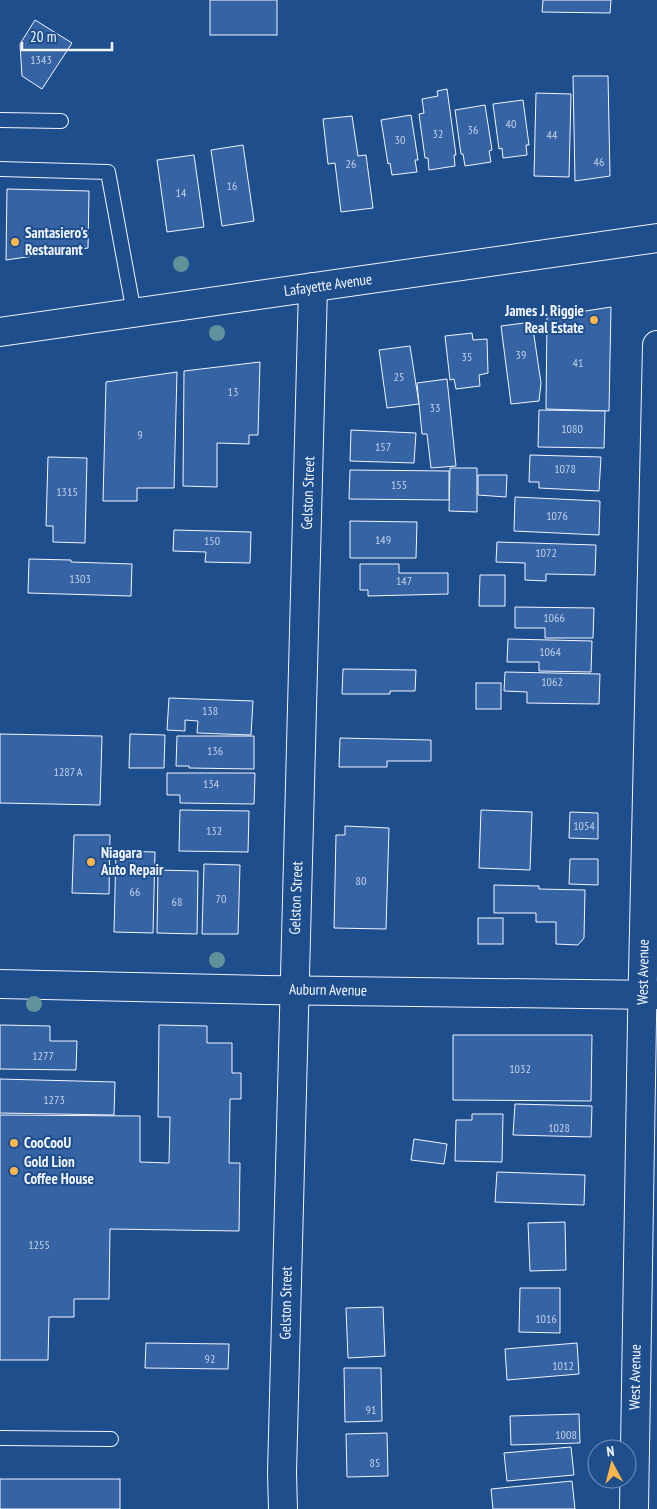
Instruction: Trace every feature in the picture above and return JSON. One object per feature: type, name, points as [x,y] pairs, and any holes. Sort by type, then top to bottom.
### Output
[{"type":"street","name":"Lafayette Avenue","points":[[0,332],[657,238]]},
{"type":"street","name":"Gelston Street","points":[[284,1509],[282,1473],[313,287]]},
{"type":"street","name":"West Avenue","points":[[634,1509],[650,995],[657,345]]},
{"type":"street","name":"Auburn Avenue","points":[[0,984],[650,995]]},
{"type":"lane","points":[[0,120],[61,121]]},
{"type":"lane","points":[[0,169],[108,172],[134,313]]},
{"type":"lane","points":[[0,1438],[111,1439]]},
{"type":"building","points":[[210,0],[277,0],[277,35],[210,35]]},
{"type":"building","points":[[543,0],[611,0],[610,13],[542,12]]},
{"type":"building","points":[[35,20],[72,43],[42,89],[22,76],[20,44]]},
{"type":"building","points":[[573,76],[608,76],[610,176],[575,181]]},
{"type":"building","points":[[447,89],[456,155],[454,155],[455,166],[429,170],[428,158],[425,158],[419,114],[424,113],[422,99],[438,96],[437,91]]},
{"type":"building","points":[[536,93],[571,94],[569,177],[534,176]]},
{"type":"building","points":[[523,100],[529,145],[526,145],[527,155],[503,158],[502,148],[499,149],[493,104]]},
{"type":"building","points":[[485,105],[492,150],[489,151],[491,162],[465,166],[463,154],[461,154],[455,110]]},
{"type":"building","points":[[411,115],[418,160],[415,160],[417,172],[392,175],[390,163],[388,164],[381,120]]},
{"type":"building","points":[[352,116],[358,156],[366,155],[373,208],[341,212],[335,163],[328,164],[323,119]]},
{"type":"building","points":[[243,145],[254,221],[222,226],[211,150]]},
{"type":"building","points":[[194,155],[204,227],[167,232],[157,160]]},
{"type":"building","points":[[7,189],[89,191],[88,248],[6,260]]},
{"type":"building","points":[[611,307],[609,411],[546,409],[547,317]]},
{"type":"building","points":[[532,322],[541,383],[539,401],[511,404],[501,326]]},
{"type":"building","points":[[472,333],[473,340],[487,339],[488,373],[479,375],[480,386],[456,389],[454,379],[450,380],[445,336]]},
{"type":"building","points":[[410,346],[419,404],[387,408],[379,350]]},
{"type":"building","points":[[260,362],[258,435],[249,435],[249,444],[217,443],[217,487],[183,486],[184,371]]},
{"type":"building","points":[[177,372],[174,488],[137,488],[137,501],[103,501],[106,382]]},
{"type":"building","points":[[447,379],[456,466],[431,468],[427,434],[422,434],[417,383]]},
{"type":"building","points":[[539,410],[605,411],[604,448],[538,447]]},
{"type":"building","points":[[351,430],[416,433],[414,463],[350,461]]},
{"type":"building","points":[[530,455],[601,457],[599,491],[539,488],[539,482],[529,482]]},
{"type":"building","points":[[48,457],[87,458],[85,543],[53,542],[53,526],[46,526]]},
{"type":"building","points":[[450,468],[477,468],[477,512],[449,511]]},
{"type":"building","points":[[350,470],[449,471],[449,500],[349,499]]},
{"type":"building","points":[[478,475],[507,475],[506,497],[478,495]]},
{"type":"building","points":[[515,497],[600,501],[599,535],[514,531]]},
{"type":"building","points":[[350,521],[417,522],[416,558],[350,558]]},
{"type":"building","points":[[174,530],[251,532],[250,563],[205,562],[206,552],[173,551]]},
{"type":"building","points":[[497,542],[596,545],[595,575],[546,574],[546,581],[525,580],[525,563],[496,562]]},
{"type":"building","points":[[29,559],[132,564],[131,596],[28,593]]},
{"type":"building","points":[[360,564],[399,564],[399,573],[448,573],[448,594],[368,596],[368,590],[360,590]]},
{"type":"building","points":[[480,575],[505,575],[505,606],[479,606]]},
{"type":"building","points":[[515,607],[594,608],[593,638],[545,638],[545,628],[515,628]]},
{"type":"building","points":[[508,639],[592,641],[591,672],[539,671],[539,662],[507,662]]},
{"type":"building","points":[[343,669],[416,670],[415,691],[390,691],[390,694],[342,694]]},
{"type":"building","points":[[505,672],[600,674],[599,704],[527,703],[527,692],[504,691]]},
{"type":"building","points":[[476,683],[501,683],[501,709],[476,709]]},
{"type":"building","points":[[169,698],[253,701],[251,735],[197,733],[198,721],[185,720],[185,731],[167,730]]},
{"type":"building","points":[[0,734],[102,736],[100,805],[0,803]]},
{"type":"building","points":[[130,734],[165,735],[164,768],[129,768]]},
{"type":"building","points":[[177,736],[254,736],[254,769],[176,766]]},
{"type":"building","points":[[340,738],[431,740],[431,761],[387,761],[387,767],[339,767]]},
{"type":"building","points":[[167,773],[255,773],[254,804],[180,803],[180,795],[167,795]]},
{"type":"building","points":[[180,810],[249,811],[248,852],[179,851]]},
{"type":"building","points":[[481,810],[532,812],[530,870],[479,868]]},
{"type":"building","points":[[570,812],[598,813],[598,839],[569,838]]},
{"type":"building","points":[[345,826],[389,828],[386,929],[334,928],[336,835],[345,835]]},
{"type":"building","points":[[74,835],[110,835],[109,894],[72,893]]},
{"type":"building","points":[[116,851],[155,852],[153,933],[114,932]]},
{"type":"building","points":[[570,859],[598,859],[598,885],[569,884]]},
{"type":"building","points":[[204,864],[240,865],[238,934],[202,934]]},
{"type":"building","points":[[158,870],[198,871],[197,934],[157,933]]},
{"type":"building","points":[[494,885],[539,886],[539,889],[585,890],[584,938],[578,945],[556,944],[556,922],[536,922],[536,913],[494,913]]},
{"type":"building","points":[[478,918],[503,918],[503,944],[478,944]]},
{"type":"building","points":[[0,1025],[50,1026],[50,1041],[77,1041],[76,1070],[0,1069]]},
{"type":"building","points":[[159,1025],[207,1026],[207,1043],[232,1043],[232,1073],[241,1073],[241,1099],[230,1099],[229,1163],[240,1163],[239,1231],[110,1229],[109,1299],[74,1299],[74,1317],[49,1317],[48,1360],[0,1360],[0,1115],[140,1116],[140,1162],[169,1163],[170,1117],[158,1117]]},
{"type":"building","points":[[453,1035],[592,1035],[591,1101],[453,1100]]},
{"type":"building","points":[[0,1079],[115,1082],[114,1115],[0,1113]]},
{"type":"building","points":[[515,1104],[592,1106],[591,1137],[513,1135]]},
{"type":"building","points":[[472,1114],[503,1114],[502,1162],[455,1161],[456,1120],[472,1120]]},
{"type":"building","points":[[414,1139],[447,1144],[444,1164],[411,1160]]},
{"type":"building","points":[[497,1172],[585,1175],[584,1205],[495,1202]]},
{"type":"building","points":[[565,1222],[566,1270],[530,1271],[528,1223]]},
{"type":"building","points":[[520,1288],[560,1288],[560,1333],[519,1332]]},
{"type":"building","points":[[383,1307],[385,1356],[348,1358],[346,1308]]},
{"type":"building","points":[[146,1343],[229,1344],[228,1369],[145,1368]]},
{"type":"building","points":[[577,1343],[579,1374],[507,1380],[505,1349]]},
{"type":"building","points":[[344,1368],[381,1368],[382,1421],[345,1422]]},
{"type":"building","points":[[579,1414],[580,1443],[511,1445],[510,1416]]},
{"type":"building","points":[[387,1433],[388,1476],[347,1477],[346,1434]]},
{"type":"building","points":[[571,1447],[574,1475],[507,1481],[504,1453]]},
{"type":"building","points":[[0,1479],[120,1479],[120,1509],[0,1509]]},
{"type":"building","points":[[572,1481],[575,1509],[493,1509],[491,1489]]},
{"type":"place","name":"Santasiero's Restaurant","points":[[15,242]]},
{"type":"place","name":"James J. Riggie Real Estate","points":[[594,320]]},
{"type":"place","name":"Niagara Auto Repair","points":[[91,862]]},
{"type":"place","name":"CooCooU","points":[[14,1143]]},
{"type":"place","name":"Gold Lion Coffee House","points":[[14,1171]]}]
